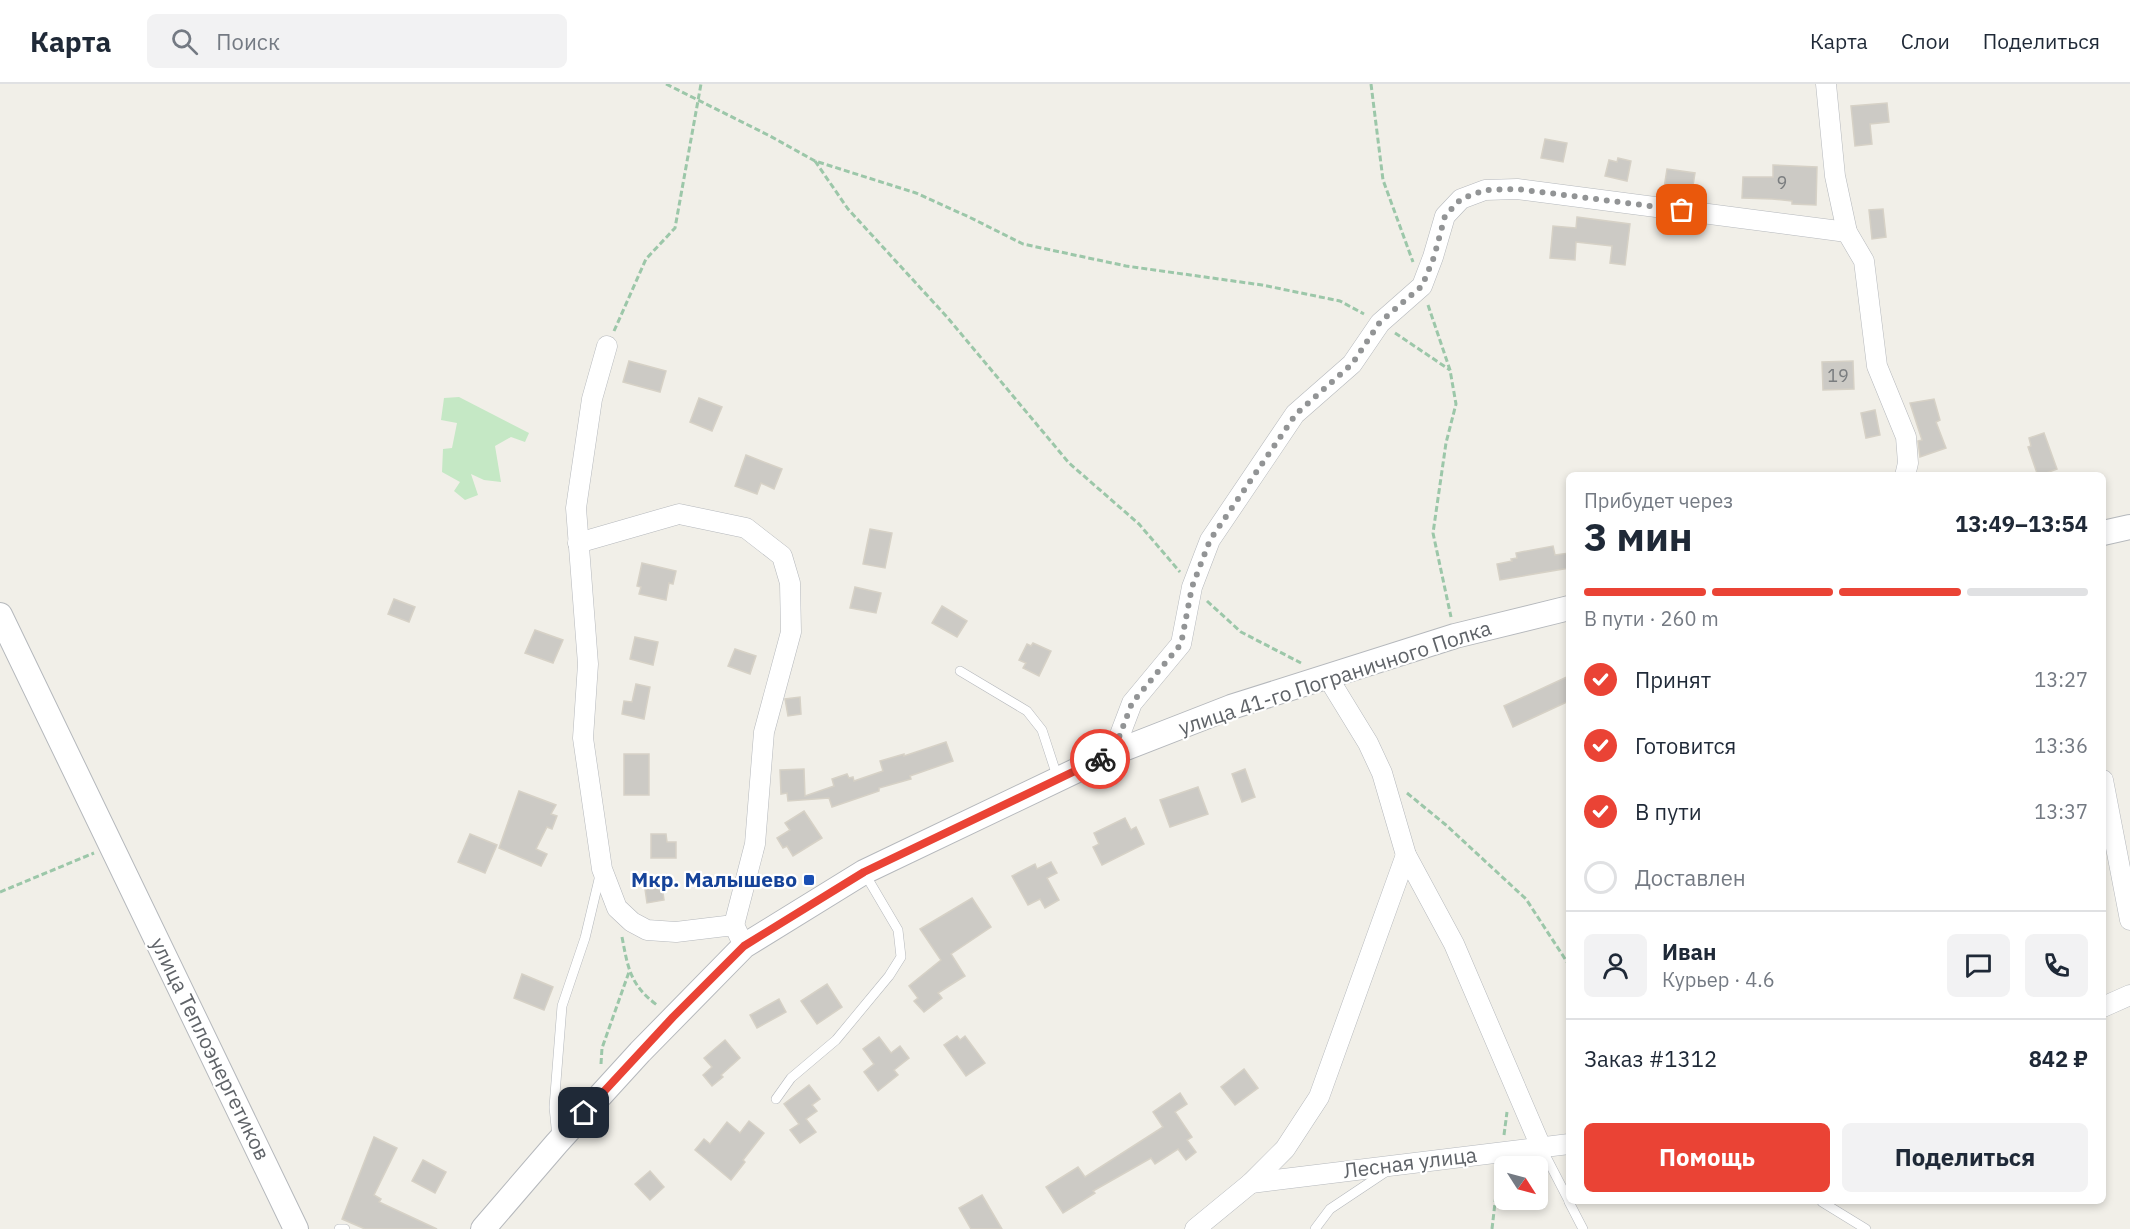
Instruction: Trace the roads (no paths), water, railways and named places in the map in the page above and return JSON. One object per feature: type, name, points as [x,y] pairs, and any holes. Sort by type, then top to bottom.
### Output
[{"type":"street","points":[[1826,84],[1835,176],[1847,232],[1864,261],[1877,366],[1906,437],[1908,463],[1906,472]]},
{"type":"street","points":[[1113,753],[1132,703],[1181,644],[1192,587],[1210,540],[1296,414],[1352,364],[1380,322],[1422,286],[1434,257],[1445,216],[1461,199],[1485,190],[1517,189],[1847,232]]},
{"type":"street","points":[[578,543],[679,514],[746,528],[782,556],[790,583],[790,632],[764,732],[755,844],[739,935],[647,930],[632,922],[617,908],[602,869],[583,738],[588,664],[578,543],[576,508],[592,399],[607,346]]},
{"type":"street","points":[[2106,532],[2130,528]]},
{"type":"street","name":"улица 41-го Пограничного Полка","points":[[483,1229],[557,1143],[673,1017],[739,935],[864,872],[1113,753],[1231,707],[1327,676],[1455,636],[1566,609]]},
{"type":"street","name":"улица Теплоэнергетиков","points":[[0,615],[296,1229]]},
{"type":"street","points":[[1327,676],[1368,743],[1382,773],[1406,855],[1454,944],[1541,1147]]},
{"type":"street","points":[[2106,796],[2130,920]]},
{"type":"street","points":[[1195,1229],[1251,1183],[1285,1149],[1319,1097],[1406,855]]},
{"type":"street","points":[[2106,1006],[2130,995]]},
{"type":"street","name":"Лесная улица","points":[[1251,1183],[1566,1144]]},
{"type":"lane","points":[[960,671],[1027,711],[1042,730],[1058,779]]},
{"type":"lane","points":[[557,1143],[554,1107],[562,1006],[585,938],[602,869]]},
{"type":"lane","points":[[776,1099],[791,1078],[836,1040],[902,957],[898,930],[864,872]]},
{"type":"lane","points":[[1541,1147],[1566,1195]]},
{"type":"lane","points":[[1315,1229],[1330,1209],[1395,1165]]},
{"type":"lane","points":[[1570,1204],[1583,1229]]},
{"type":"lane","points":[[1825,1204],[1866,1229]]},
{"type":"lane","points":[[339,1229],[345,1229]]},
{"type":"place","name":"Мкр. Малышево","points":[[809,880]]}]
